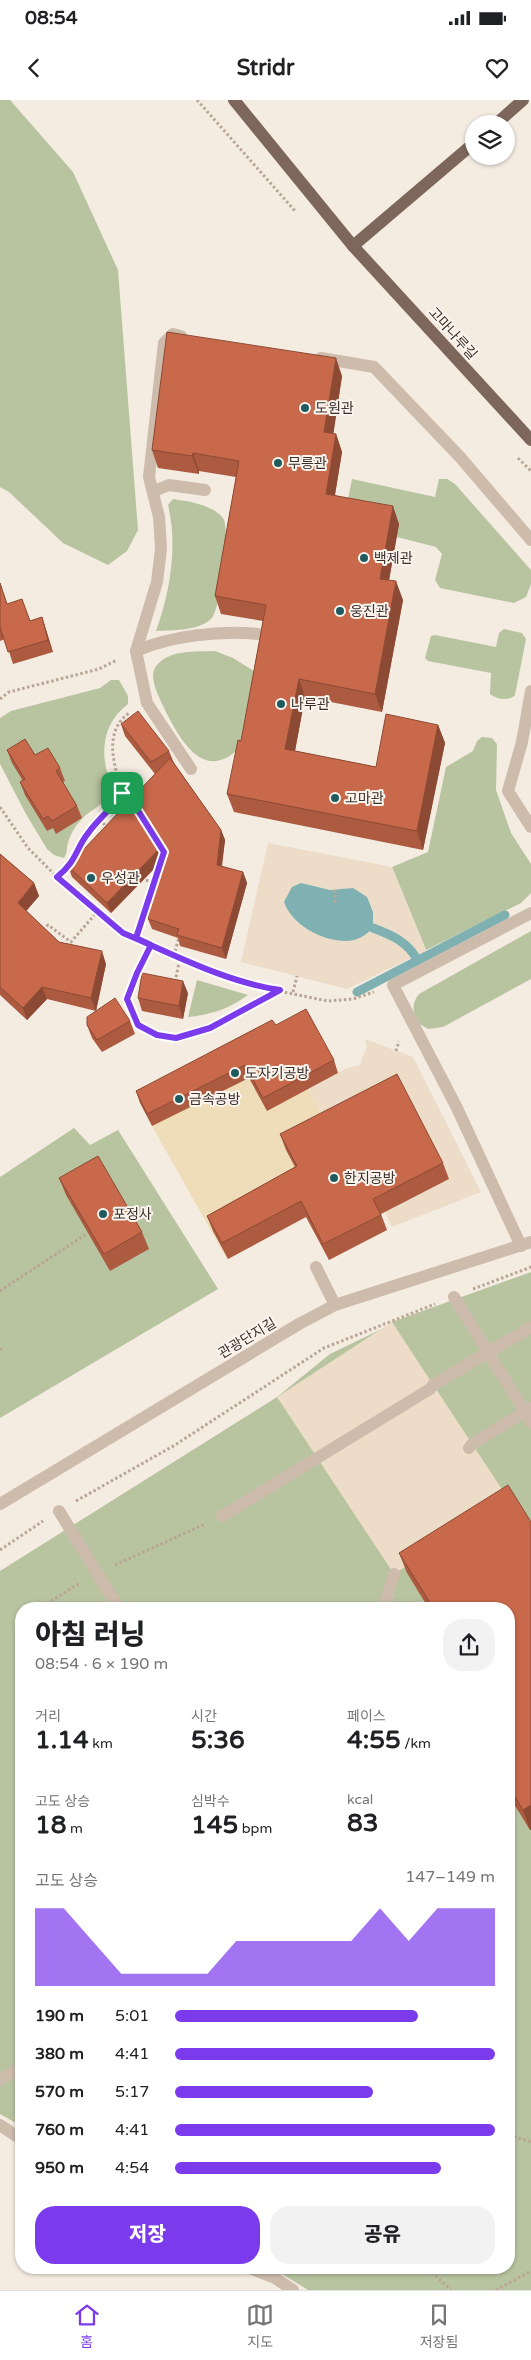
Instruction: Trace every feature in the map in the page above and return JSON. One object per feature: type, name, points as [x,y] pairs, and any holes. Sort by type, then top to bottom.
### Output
[{"type":"main road","name":"고마나루길","points":[[234,100],[353,246],[531,440]]},
{"type":"main road","points":[[506,115],[524,100]]},
{"type":"main road","points":[[353,246],[465,151]]},
{"type":"street","points":[[191,769],[148,704],[136,651],[157,582],[161,549],[154,491],[149,477],[164,343],[173,334],[192,338]]},
{"type":"street","points":[[307,356],[374,367],[460,457],[531,540]]},
{"type":"street","points":[[154,491],[169,486],[205,490]]},
{"type":"street","points":[[136,651],[154,643],[223,633],[258,634]]},
{"type":"street","points":[[531,691],[522,742],[508,791],[531,827]]},
{"type":"street","points":[[526,1244],[393,985],[531,913]]},
{"type":"street","name":"관광단지길","points":[[0,1504],[299,1324],[335,1305],[526,1244]]},
{"type":"street","points":[[316,1267],[335,1305]]},
{"type":"street","points":[[454,1297],[529,1414],[472,1444],[468,1448]]},
{"type":"street","points":[[222,1516],[433,1385],[531,1327]]},
{"type":"street","points":[[59,1511],[115,1602]]},
{"type":"street","points":[[385,1602],[394,1574]]},
{"type":"street","points":[[0,2080],[15,2071]]},
{"type":"street","points":[[0,2125],[15,2135]]},
{"type":"street","points":[[265,2274],[275,2278],[293,2290]]},
{"type":"path","points":[[0,699],[9,692],[98,669],[136,651]]},
{"type":"path","points":[[136,808],[122,793],[112,740],[119,721],[133,710],[148,704]]},
{"type":"path","points":[[57,877],[70,867],[87,834],[113,807],[122,793]]},
{"type":"path","points":[[0,807],[28,848],[57,877],[123,933],[174,956],[263,988],[292,992],[328,1001],[353,999],[393,985]]},
{"type":"path","points":[[100,819],[111,834]]},
{"type":"path","points":[[136,938],[161,861]]},
{"type":"path","points":[[138,878],[154,882]]},
{"type":"path","points":[[335,890],[335,903]]},
{"type":"path","points":[[40,933],[48,925],[71,942],[98,911]]},
{"type":"path","points":[[174,956],[181,932]]},
{"type":"path","points":[[151,945],[127,999],[138,1025],[157,1035],[176,1038],[210,1028],[280,990]]},
{"type":"path","points":[[174,988],[180,958]]},
{"type":"path","points":[[292,992],[297,976]]},
{"type":"path","points":[[132,1030],[138,1025]]},
{"type":"path","points":[[0,1291],[88,1233]]},
{"type":"path","points":[[0,1550],[59,1511],[175,1445],[324,1348],[531,1266]]},
{"type":"path","points":[[0,1348],[2,1352]]},
{"type":"path","points":[[51,1601],[96,1573],[222,1516]]},
{"type":"path","points":[[515,2137],[531,2142]]},
{"type":"path","points":[[496,2290],[531,2272]]},
{"type":"path","points":[[433,2274],[451,2290]]},
{"type":"green space","points":[[0,100],[10,100],[73,172],[118,270],[138,530],[127,551],[108,565],[63,543],[9,492],[0,487]]},
{"type":"green space","points":[[352,479],[435,497],[439,479],[447,479],[455,484],[531,570],[531,584],[526,597],[514,603],[440,588],[435,580],[442,554],[436,547],[397,537],[345,514]]},
{"type":"green space","points":[[173,499],[193,502],[207,507],[223,518],[226,537],[224,569],[218,601],[211,619],[192,628],[156,631],[169,585],[172,537],[168,505]]},
{"type":"green space","points":[[504,629],[522,633],[526,639],[515,695],[512,697],[506,699],[490,694],[491,673],[428,661],[425,658],[431,636],[435,635],[496,647],[499,633]]},
{"type":"green space","points":[[215,651],[233,658],[254,671],[245,742],[232,754],[220,760],[209,761],[199,757],[190,749],[174,727],[158,695],[153,675],[157,665],[169,656],[184,652]]},
{"type":"green space","points":[[111,680],[119,680],[128,696],[128,704],[114,718],[105,743],[105,762],[110,788],[103,802],[79,822],[71,834],[64,858],[54,855],[47,849],[0,764],[0,718],[11,711],[100,688]]},
{"type":"green space","points":[[482,737],[492,738],[497,744],[496,790],[511,833],[531,864],[531,893],[521,903],[426,950],[392,867],[428,852],[446,767],[473,751],[477,741]]},
{"type":"green space","points":[[531,931],[531,979],[443,1027],[428,1029],[418,1023],[414,1008],[419,994]]},
{"type":"green space","points":[[197,980],[248,995],[220,1010],[205,1015],[188,1017]]},
{"type":"green space","points":[[74,1128],[90,1145],[118,1130],[218,1289],[0,1418],[0,1177]]},
{"type":"green space","points":[[531,1272],[531,2290],[308,2290],[282,2274],[515,2274],[515,1602],[15,1602],[15,2123],[0,2114],[0,1571],[277,1397],[330,1354],[390,1325],[392,1322]]},
{"type":"sand","points":[[277,1032],[387,1230],[329,1260],[318,1239],[351,1221],[339,1198],[227,1259],[152,1126]]},
{"type":"shaded area","points":[[268,843],[392,867],[426,950],[419,956],[397,934],[373,925],[373,912],[353,888],[330,890],[301,883],[296,921],[305,928],[331,939],[363,936],[371,930],[394,938],[413,957],[347,989],[241,962]]},
{"type":"shaded area","points":[[365,1039],[413,1057],[481,1192],[392,1227],[385,1212],[330,1126],[309,1089],[347,1068],[360,1065],[367,1046]]},
{"type":"shaded area","points":[[392,1322],[509,1500],[394,1574],[277,1397]]},
{"type":"water","points":[[301,883],[330,890],[353,888],[367,897],[373,912],[373,928],[361,937],[346,941],[327,938],[309,930],[294,918],[284,902],[292,887]]},
{"type":"building","points":[[167,332],[336,358],[324,432],[336,434],[326,494],[393,506],[380,579],[396,581],[375,694],[299,679],[285,749],[376,767],[386,714],[438,725],[417,831],[227,794],[238,740],[241,741],[266,605],[215,596],[239,461],[193,453],[192,456],[152,450]]},
{"type":"building","points":[[0,583],[7,604],[22,599],[30,621],[42,617],[48,640],[8,652],[0,627]]},
{"type":"building","points":[[138,711],[169,751],[151,762],[121,724]]},
{"type":"building","points":[[25,739],[35,755],[48,748],[60,768],[56,771],[77,806],[52,821],[48,816],[43,819],[20,782],[25,779],[7,750]]},
{"type":"building","points":[[170,758],[221,830],[217,865],[243,872],[222,948],[177,935],[179,929],[148,919],[164,844],[107,903],[68,866]]},
{"type":"building","points":[[0,854],[34,883],[18,903],[59,942],[102,951],[91,998],[42,987],[23,1008],[0,987]]},
{"type":"building","points":[[142,973],[183,981],[179,1006],[138,998]]},
{"type":"building","points":[[115,998],[130,1021],[97,1040],[87,1025],[87,1017]]},
{"type":"building","points":[[306,1009],[334,1060],[263,1098],[245,1065],[147,1114],[136,1091],[272,1020],[276,1025]]},
{"type":"building","points":[[397,1074],[443,1163],[373,1199],[381,1215],[323,1244],[301,1201],[222,1243],[207,1216],[297,1166],[280,1134]]},
{"type":"building","name":"포정사","points":[[98,1156],[142,1232],[104,1254],[59,1178]]},
{"type":"building","points":[[508,1485],[531,1522],[531,1805],[523,1810],[515,1797],[515,1602],[430,1602],[399,1553]]},
{"type":"waterway","points":[[357,992],[505,915]]},
{"type":"waterway","points":[[373,928],[399,940],[414,954],[418,961]]},
{"type":"place","name":"도원관","points":[[305,408]]},
{"type":"place","name":"무릉관","points":[[278,463]]},
{"type":"place","name":"백제관","points":[[364,558]]},
{"type":"place","name":"웅진관","points":[[340,611]]},
{"type":"place","name":"나루관","points":[[281,704]]},
{"type":"place","name":"고마관","points":[[335,798]]},
{"type":"place","name":"우성관","points":[[91,878]]},
{"type":"place","name":"도자기공방","points":[[235,1073]]},
{"type":"place","name":"금속공방","points":[[179,1099]]},
{"type":"place","name":"한지공방","points":[[334,1178]]},
{"type":"place","name":"포정사","points":[[103,1214]]},
{"type":"route","points":[[122,793],[113,807],[87,834],[70,867],[57,877],[123,933],[136,938],[184,960],[263,988],[280,990],[210,1028],[176,1038],[157,1035],[138,1025],[127,999],[151,945],[136,938],[164,852],[132,801],[122,793]]}]
